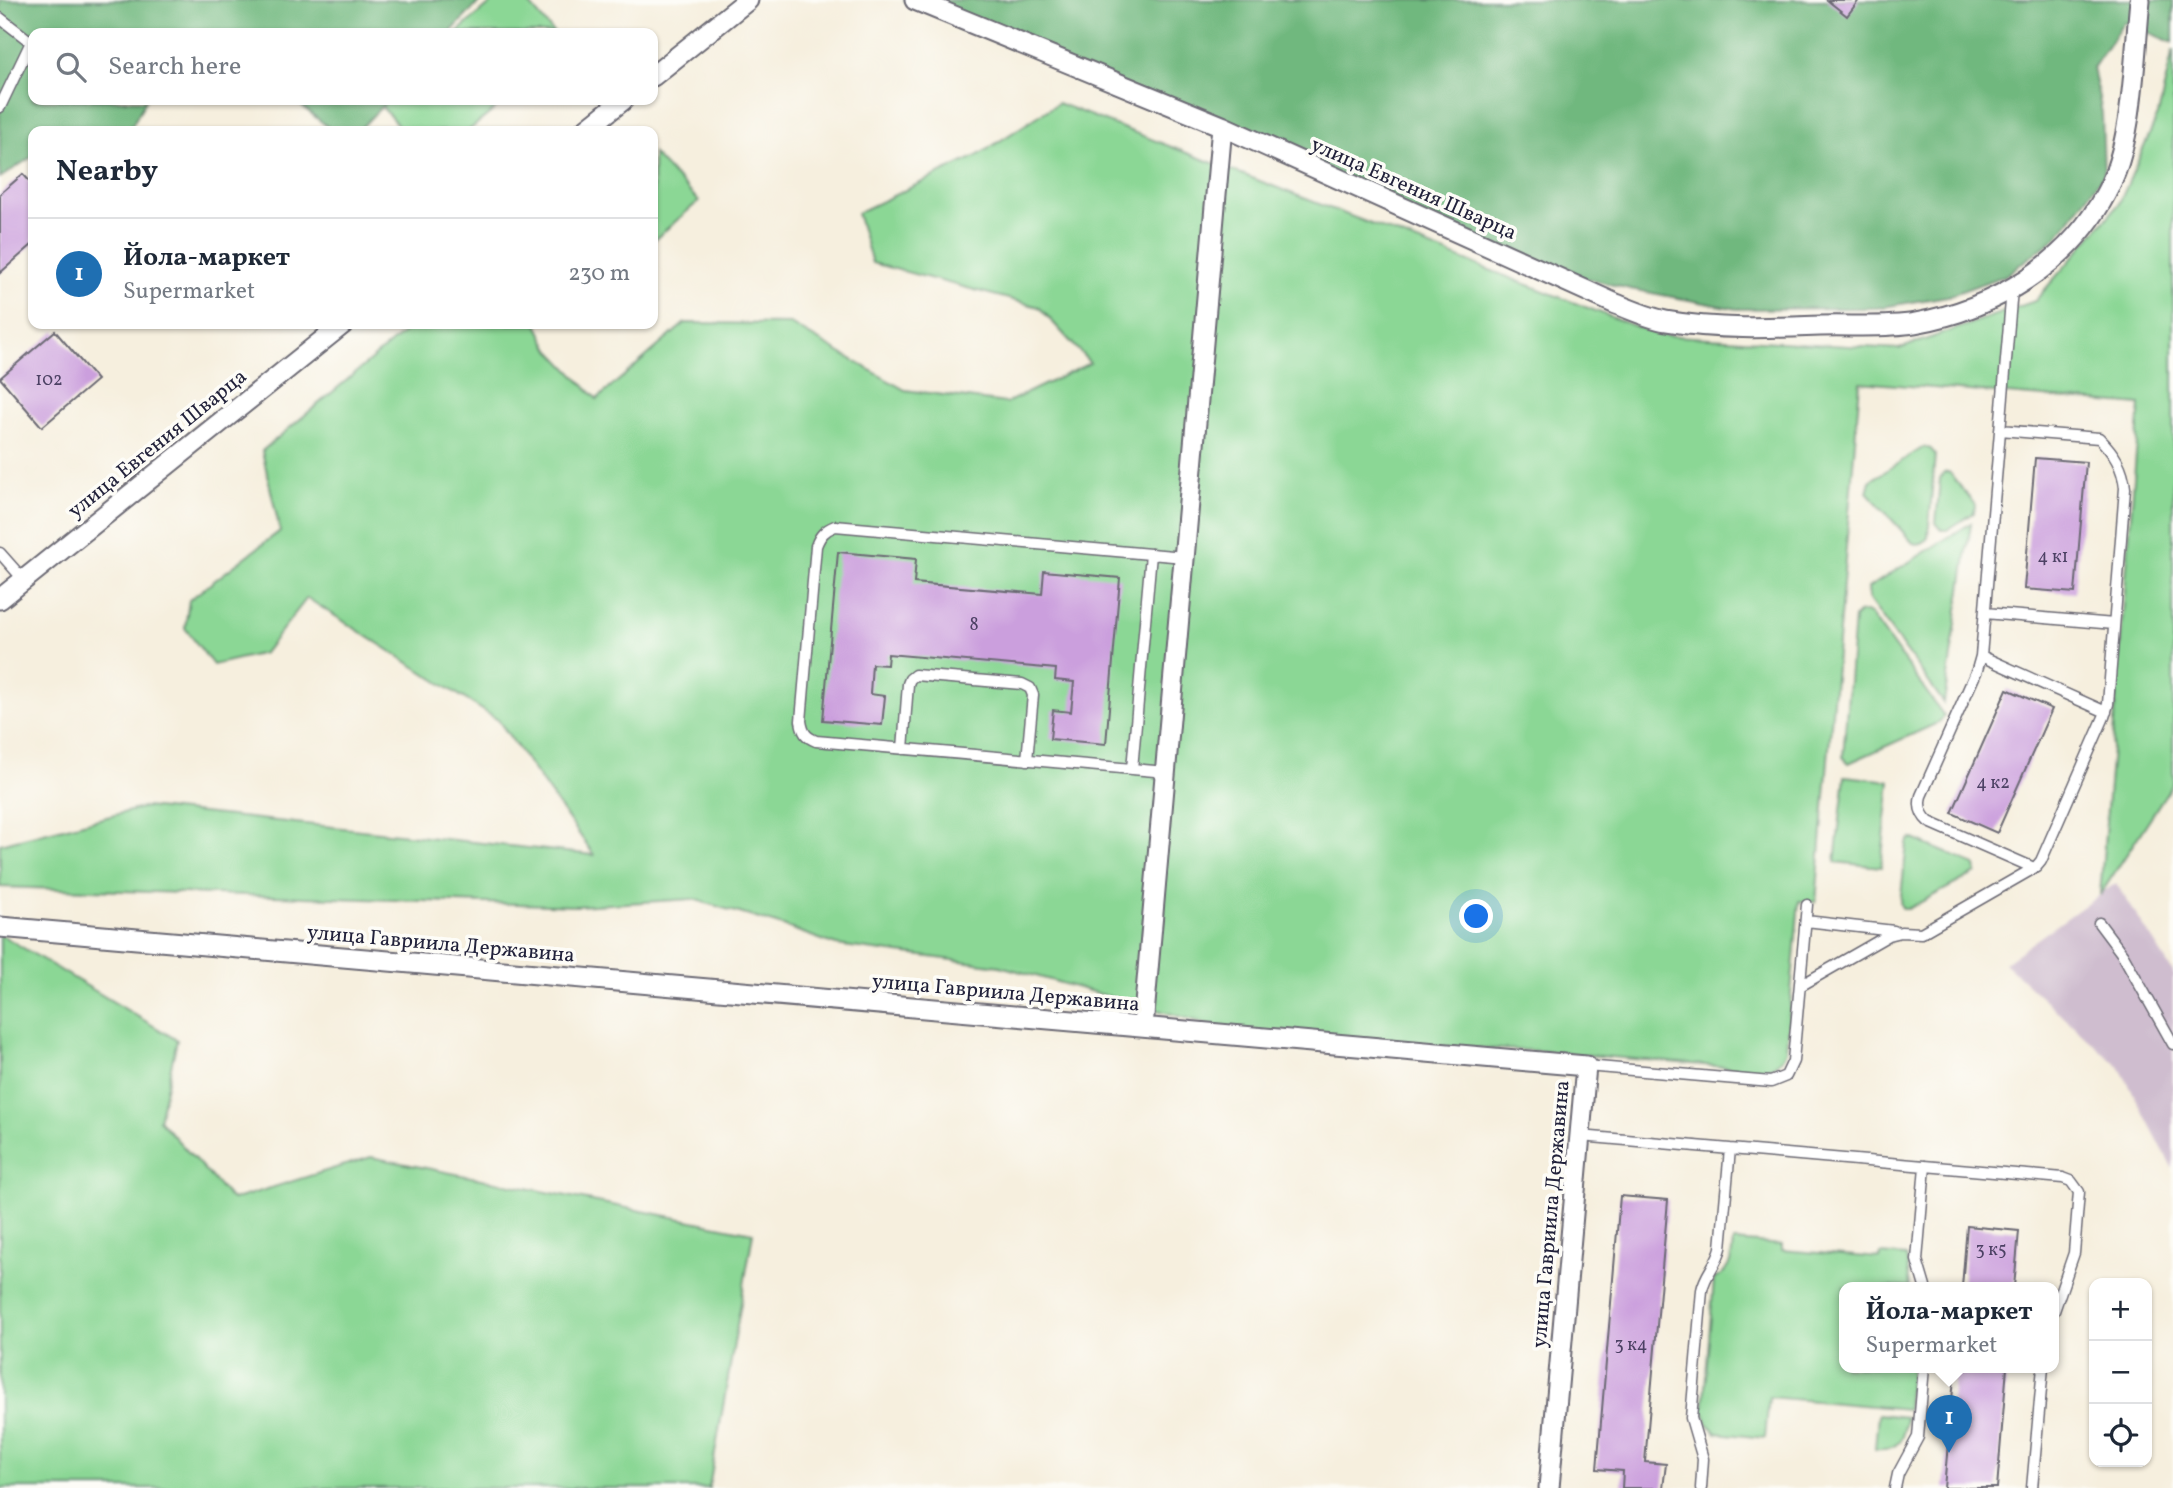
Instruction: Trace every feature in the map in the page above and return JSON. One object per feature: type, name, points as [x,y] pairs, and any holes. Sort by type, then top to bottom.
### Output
[{"type":"street","points":[[658,72],[748,0]]},
{"type":"street","name":"улица Евгения Шварца","points":[[915,0],[1222,126],[1615,304],[1665,321],[1749,329],[1912,323],[1946,316],[1987,301],[2012,288],[2060,254],[2085,227],[2107,192],[2119,161],[2127,122],[2140,0]]},
{"type":"street","points":[[590,126],[618,105]]},
{"type":"street","points":[[1143,1027],[1222,126]]},
{"type":"street","name":"улица Евгения Шварца","points":[[0,599],[337,329]]},
{"type":"street","name":"улица Гавриила Державина","points":[[0,927],[1586,1066],[1549,1488]]},
{"type":"lane","points":[[0,18],[28,40]]},
{"type":"lane","points":[[0,107],[28,48]]},
{"type":"lane","points":[[2012,288],[1982,656],[1921,796],[1920,810],[1929,822],[2034,868]]},
{"type":"lane","points":[[1806,921],[1921,933],[2034,868],[2040,861],[2106,712],[2125,488],[2120,466],[2099,438],[2000,430]]},
{"type":"lane","points":[[1166,772],[816,741],[808,738],[801,722],[816,546],[819,537],[835,526],[1185,557]]},
{"type":"lane","points":[[0,553],[23,579]]},
{"type":"lane","points":[[1132,769],[1151,554]]},
{"type":"lane","points":[[1985,613],[2114,624]]},
{"type":"lane","points":[[1982,656],[2106,712]]},
{"type":"lane","points":[[903,749],[908,684],[915,675],[1022,684],[1030,688],[1033,695],[1027,760]]},
{"type":"lane","points":[[1586,1066],[1771,1082],[1780,1080],[1790,1070],[1793,1061],[1807,905]]},
{"type":"lane","points":[[2099,923],[2123,955],[2173,1044]]},
{"type":"lane","points":[[1800,986],[1889,935],[1901,932]]},
{"type":"lane","points":[[1580,1136],[2063,1178],[2076,1186],[2079,1201],[2074,1254],[2059,1297]]},
{"type":"lane","points":[[1701,1488],[1703,1459],[1691,1415],[1702,1290],[1707,1273],[1719,1257],[1721,1248],[1730,1149]]},
{"type":"lane","points":[[1924,1282],[1917,1260],[1925,1166]]},
{"type":"lane","points":[[1895,1488],[1898,1474],[1918,1437],[1923,1373]]},
{"type":"lane","points":[[2032,1488],[2042,1373]]},
{"type":"shaded area","points":[[2116,883],[2173,972],[2173,1169],[2120,1068],[2004,963]]},
{"type":"green space","points":[[0,0],[481,0],[455,28],[28,28],[28,105],[143,105],[132,126],[28,126],[28,159],[0,178]]},
{"type":"green space","points":[[495,0],[526,0],[550,28],[462,28]]},
{"type":"green space","points":[[903,0],[2173,0],[2173,43],[2124,22],[2093,68],[2102,113],[2104,174],[2057,237],[2006,275],[1948,296],[1877,308],[1737,309],[1630,289],[1554,271]]},
{"type":"green space","points":[[2173,50],[2173,783],[2100,895],[2140,405],[1860,382],[1816,902],[1799,901],[1786,1050],[1779,1062],[1769,1068],[1761,1070],[1541,1051],[1257,1038],[1000,966],[836,945],[693,899],[577,906],[0,887],[0,844],[146,807],[594,855],[498,720],[307,598],[264,653],[213,665],[185,628],[189,600],[280,531],[262,451],[408,329],[540,329],[550,350],[597,399],[685,323],[790,324],[905,390],[1006,403],[1090,363],[1039,307],[872,263],[857,213],[977,156],[1058,103],[1658,335],[1899,349],[2035,301],[2119,204],[2158,115]]},
{"type":"green space","points":[[300,105],[383,105],[363,126],[327,126]]},
{"type":"green space","points":[[380,105],[500,105],[474,126],[399,126]]},
{"type":"green space","points":[[658,159],[699,201],[658,237]]},
{"type":"green space","points":[[1924,447],[1931,449],[1935,455],[1928,537],[1918,544],[1913,543],[1867,492],[1870,481]]},
{"type":"green space","points":[[1949,472],[1975,505],[1974,513],[1947,530],[1942,530],[1936,523],[1940,478]]},
{"type":"green space","points":[[1971,523],[1944,703],[1869,600],[1868,588]]},
{"type":"green space","points":[[1866,612],[1871,615],[1944,716],[1940,722],[1849,763],[1843,757],[1854,618],[1859,613]]},
{"type":"green space","points":[[1845,776],[1890,781],[1881,867],[1835,862]]},
{"type":"green space","points":[[1911,838],[1975,865],[1976,873],[1908,909],[1903,909],[1900,904],[1907,843]]},
{"type":"green space","points":[[0,934],[177,1040],[159,1120],[232,1200],[371,1157],[753,1233],[709,1488],[0,1488]]},
{"type":"green space","points":[[1733,1241],[1782,1245],[1782,1250],[1880,1258],[1881,1254],[1906,1256],[1909,1282],[1839,1282],[1839,1373],[1910,1373],[1907,1409],[1769,1397],[1765,1438],[1716,1433],[1708,1424],[1703,1411],[1714,1279],[1724,1272],[1731,1258]]},
{"type":"green space","points":[[1878,1414],[1906,1417],[1902,1437],[1890,1448],[1875,1449]]},
{"type":"building","points":[[1827,0],[1859,0],[1847,16]]},
{"type":"building","points":[[23,174],[28,180],[28,248],[0,273],[0,194]]},
{"type":"building","points":[[55,331],[97,380],[42,427],[0,378]]},
{"type":"building","points":[[2035,458],[2086,462],[2075,593],[2024,589]]},
{"type":"building","points":[[838,552],[916,559],[914,583],[1042,594],[1044,571],[1120,578],[1106,744],[1050,739],[1053,710],[1071,712],[1074,682],[1055,680],[1056,669],[888,654],[887,665],[872,664],[870,694],[885,696],[882,725],[823,720]]},
{"type":"building","points":[[2007,689],[2052,709],[1997,833],[1952,813]]},
{"type":"building","points":[[1620,1196],[1668,1200],[1645,1462],[1666,1464],[1663,1488],[1622,1488],[1623,1471],[1597,1469]]},
{"type":"building","points":[[1967,1226],[2019,1231],[2014,1282],[1962,1282]]},
{"type":"building","points":[[1954,1373],[2007,1373],[1997,1488],[1944,1488]]},
{"type":"place","name":"Йола-маркет","points":[[1949,1453]]}]
